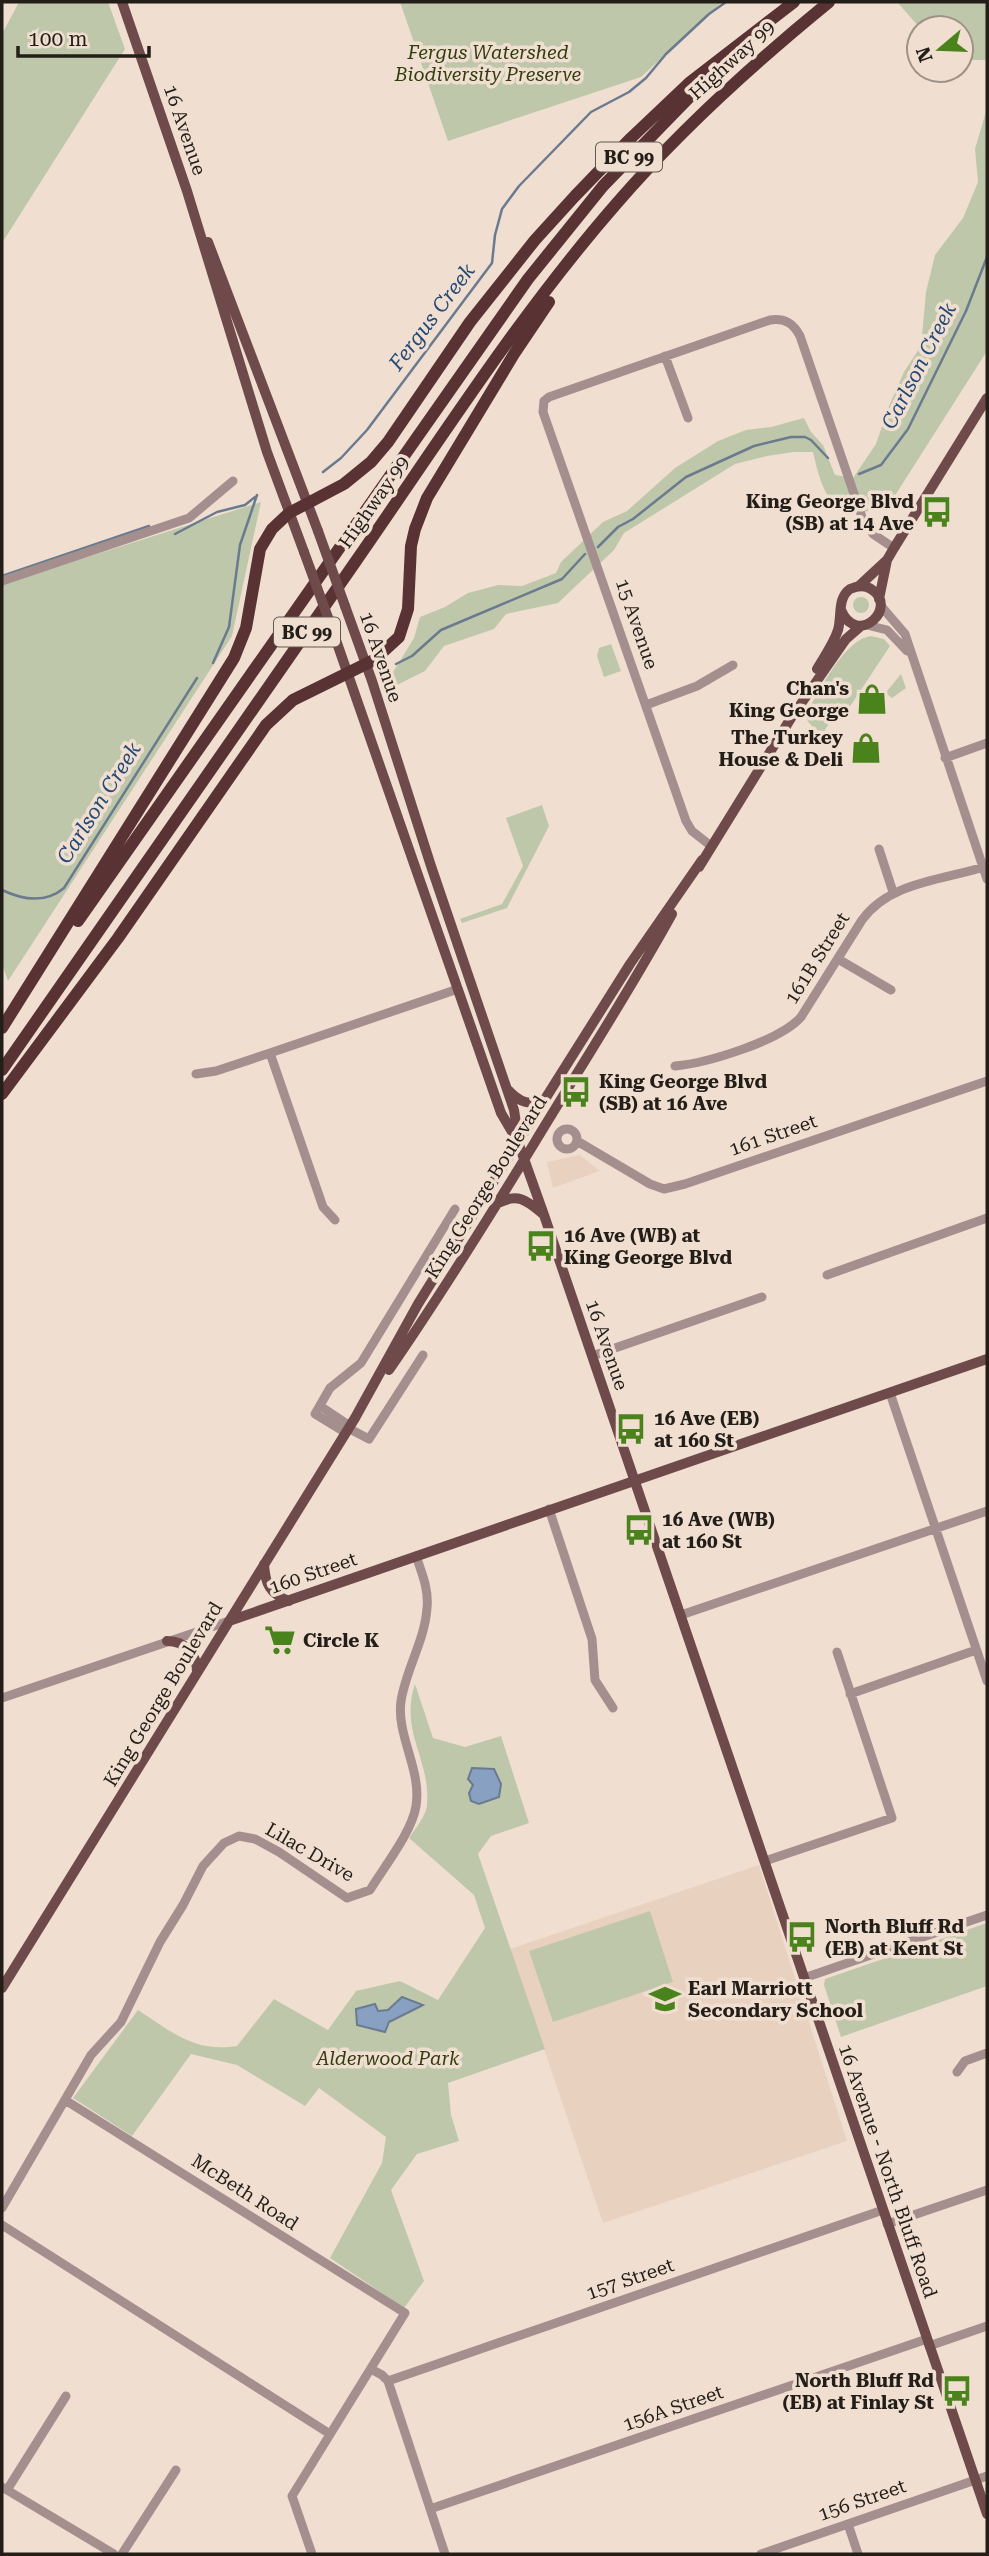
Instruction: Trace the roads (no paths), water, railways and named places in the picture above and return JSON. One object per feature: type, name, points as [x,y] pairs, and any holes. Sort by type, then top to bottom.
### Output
[{"type":"highway","points":[[2,1030],[234,658],[246,628],[260,549],[272,529],[289,513],[353,478],[380,452],[485,303],[542,232],[649,121],[704,71],[795,2]]},
{"type":"highway","name":"Highway 99","points":[[2,1030],[548,253],[603,186],[676,109],[732,55],[795,2]]},
{"type":"highway","name":"Highway 99","points":[[2,1070],[558,276],[619,200],[709,106],[829,2]]},
{"type":"highway","points":[[2,1094],[118,938],[266,725],[301,695],[366,664],[393,645],[404,629],[408,609],[415,529],[435,483],[520,344],[619,200]]},
{"type":"main road","name":"16 Avenue","points":[[122,2],[187,191],[263,439],[405,833],[501,1113],[519,1142]]},
{"type":"main road","name":"16 Avenue","points":[[187,191],[308,503],[366,664],[430,866],[514,1110],[524,1159],[635,1480]]},
{"type":"main road","points":[[887,560],[877,617],[864,625],[848,622],[841,610],[847,592],[859,586],[887,560],[987,398]]},
{"type":"main road","points":[[859,586],[871,589],[880,602]]},
{"type":"main road","name":"King George Boulevard","points":[[791,718],[838,631],[841,610]]},
{"type":"main road","name":"King George Boulevard","points":[[2,1988],[350,1426],[418,1304],[630,964],[702,860],[791,718],[846,639],[864,625]]},
{"type":"main road","points":[[405,833],[414,841],[424,863],[430,866]]},
{"type":"main road","name":"King George Boulevard","points":[[350,1426],[430,1311],[626,996],[702,860]]},
{"type":"main road","points":[[458,989],[477,1002]]},
{"type":"main road","points":[[507,1089],[527,1104],[545,1100]]},
{"type":"main road","points":[[497,1203],[517,1198],[528,1202],[544,1215]]},
{"type":"main road","name":"160 Street","points":[[229,1621],[987,1359]]},
{"type":"main road","name":"16 Avenue - North Bluff Road","points":[[635,1480],[987,2514]]},
{"type":"main road","points":[[264,1564],[270,1590],[276,1596],[289,1601]]},
{"type":"main road","points":[[167,1641],[176,1641],[190,1651],[197,1664],[197,1672]]},
{"type":"street","points":[[688,418],[666,356],[770,320],[785,320],[800,336],[863,520],[873,534],[894,548]]},
{"type":"street","name":"15 Avenue","points":[[666,356],[549,397],[542,405],[686,821],[692,831],[711,846]]},
{"type":"street","points":[[2,581],[189,518],[233,481]]},
{"type":"street","points":[[880,602],[905,634],[987,879]]},
{"type":"street","points":[[864,625],[887,630],[910,655]]},
{"type":"street","points":[[646,705],[697,686],[733,665]]},
{"type":"street","points":[[945,758],[987,743]]},
{"type":"street","points":[[879,849],[893,892]]},
{"type":"street","name":"161B Street","points":[[676,1066],[690,1065],[749,1046],[787,1030],[801,1017],[867,913],[893,892],[985,867]]},
{"type":"street","points":[[838,959],[891,990]]},
{"type":"street","points":[[196,1074],[216,1071],[458,989]]},
{"type":"street","points":[[270,1053],[323,1207],[335,1220]]},
{"type":"street","name":"161 Street","points":[[577,1141],[650,1184],[664,1189],[698,1180],[987,1081]]},
{"type":"street","points":[[423,1355],[369,1439],[317,1410],[330,1388],[361,1363],[455,1209]]},
{"type":"street","points":[[827,1275],[987,1218]]},
{"type":"street","points":[[592,1356],[762,1297]]},
{"type":"street","points":[[890,1393],[987,1681]]},
{"type":"street","points":[[550,1509],[592,1639],[595,1680],[613,1709]]},
{"type":"street","points":[[681,1615],[987,1511]]},
{"type":"street","name":"Lilac Drive","points":[[2,2208],[91,2055],[121,2022],[160,1941],[184,1905],[203,1866],[224,1843],[239,1836],[255,1839],[347,1898],[370,1890],[416,1809],[418,1787],[403,1723],[401,1702],[427,1609],[426,1585],[416,1556]]},
{"type":"street","name":"160 Street","points":[[2,1698],[229,1621]]},
{"type":"street","points":[[850,1693],[976,1650]]},
{"type":"street","points":[[765,1861],[892,1818],[837,1652]]},
{"type":"street","points":[[804,1978],[987,1915]]},
{"type":"street","points":[[957,2072],[965,2061],[987,2053]]},
{"type":"street","name":"McBeth Road","points":[[65,2100],[405,2313],[371,2369]]},
{"type":"street","points":[[887,2224],[987,2190]]},
{"type":"street","name":"157 Street","points":[[388,2381],[883,2210]]},
{"type":"street","points":[[2,2225],[330,2434]]},
{"type":"street","name":"156A Street","points":[[430,2510],[928,2343],[987,2326]]},
{"type":"street","points":[[313,2554],[292,2496],[371,2369],[388,2381],[445,2554]]},
{"type":"street","points":[[66,2396],[4,2488],[114,2554]]},
{"type":"street","points":[[122,2554],[176,2470]]},
{"type":"street","name":"156 Street","points":[[761,2554],[987,2476]]},
{"type":"street","points":[[848,2524],[858,2554]]},
{"type":"water","points":[[472,1768],[494,1769],[501,1784],[499,1797],[479,1804],[471,1801],[469,1793],[473,1785],[468,1779]]},
{"type":"water","points":[[402,1997],[423,2005],[389,2022],[385,2032],[357,2025],[356,2009],[375,2004],[378,2011],[388,2010]]},
{"type":"waterway","name":"Fergus Creek","points":[[323,472],[341,458],[367,430],[492,263],[495,235],[502,209],[519,186],[591,112],[629,92],[709,14],[726,2]]},
{"type":"waterway","name":"Carlson Creek","points":[[859,474],[881,465],[908,429],[966,311],[987,257]]},
{"type":"waterway","name":"Carlson Creek","points":[[598,547],[618,527],[633,519],[686,477],[754,446],[791,437],[805,437],[828,458]]},
{"type":"waterway","points":[[213,663],[229,627],[240,545],[257,495]]},
{"type":"waterway","points":[[175,534],[217,512],[245,505],[255,497]]},
{"type":"waterway","points":[[2,576],[149,526]]},
{"type":"waterway","name":"Carlson Creek","points":[[396,664],[412,656],[441,630],[562,579],[585,554]]},
{"type":"waterway","name":"Carlson Creek","points":[[2,890],[34,899],[49,896],[64,888],[197,678]]},
{"type":"place","name":"King George Blvd (SB) at 14 Ave","points":[[937,512]]},
{"type":"place","name":"Chan's King George","points":[[872,699]]},
{"type":"place","name":"The Turkey House & Deli","points":[[866,748]]},
{"type":"place","name":"King George Blvd (SB) at 16 Ave","points":[[576,1092]]},
{"type":"place","name":"16 Ave (WB) at King George Blvd","points":[[541,1246]]},
{"type":"place","name":"16 Ave (EB) at 160 St","points":[[631,1429]]},
{"type":"place","name":"16 Ave (WB) at 160 St","points":[[639,1530]]},
{"type":"place","name":"Circle K","points":[[280,1640]]},
{"type":"place","name":"North Bluff Rd (EB) at Kent St","points":[[802,1937]]},
{"type":"place","name":"Earl Marriott Secondary School","points":[[665,1999]]},
{"type":"place","name":"North Bluff Rd (EB) at Finlay St","points":[[957,2391]]},
{"type":"park label","name":"Fergus Watershed Biodiversity Preserve","points":[[488,63]]},
{"type":"park label","name":"Alderwood Park","points":[[388,2058]]}]
